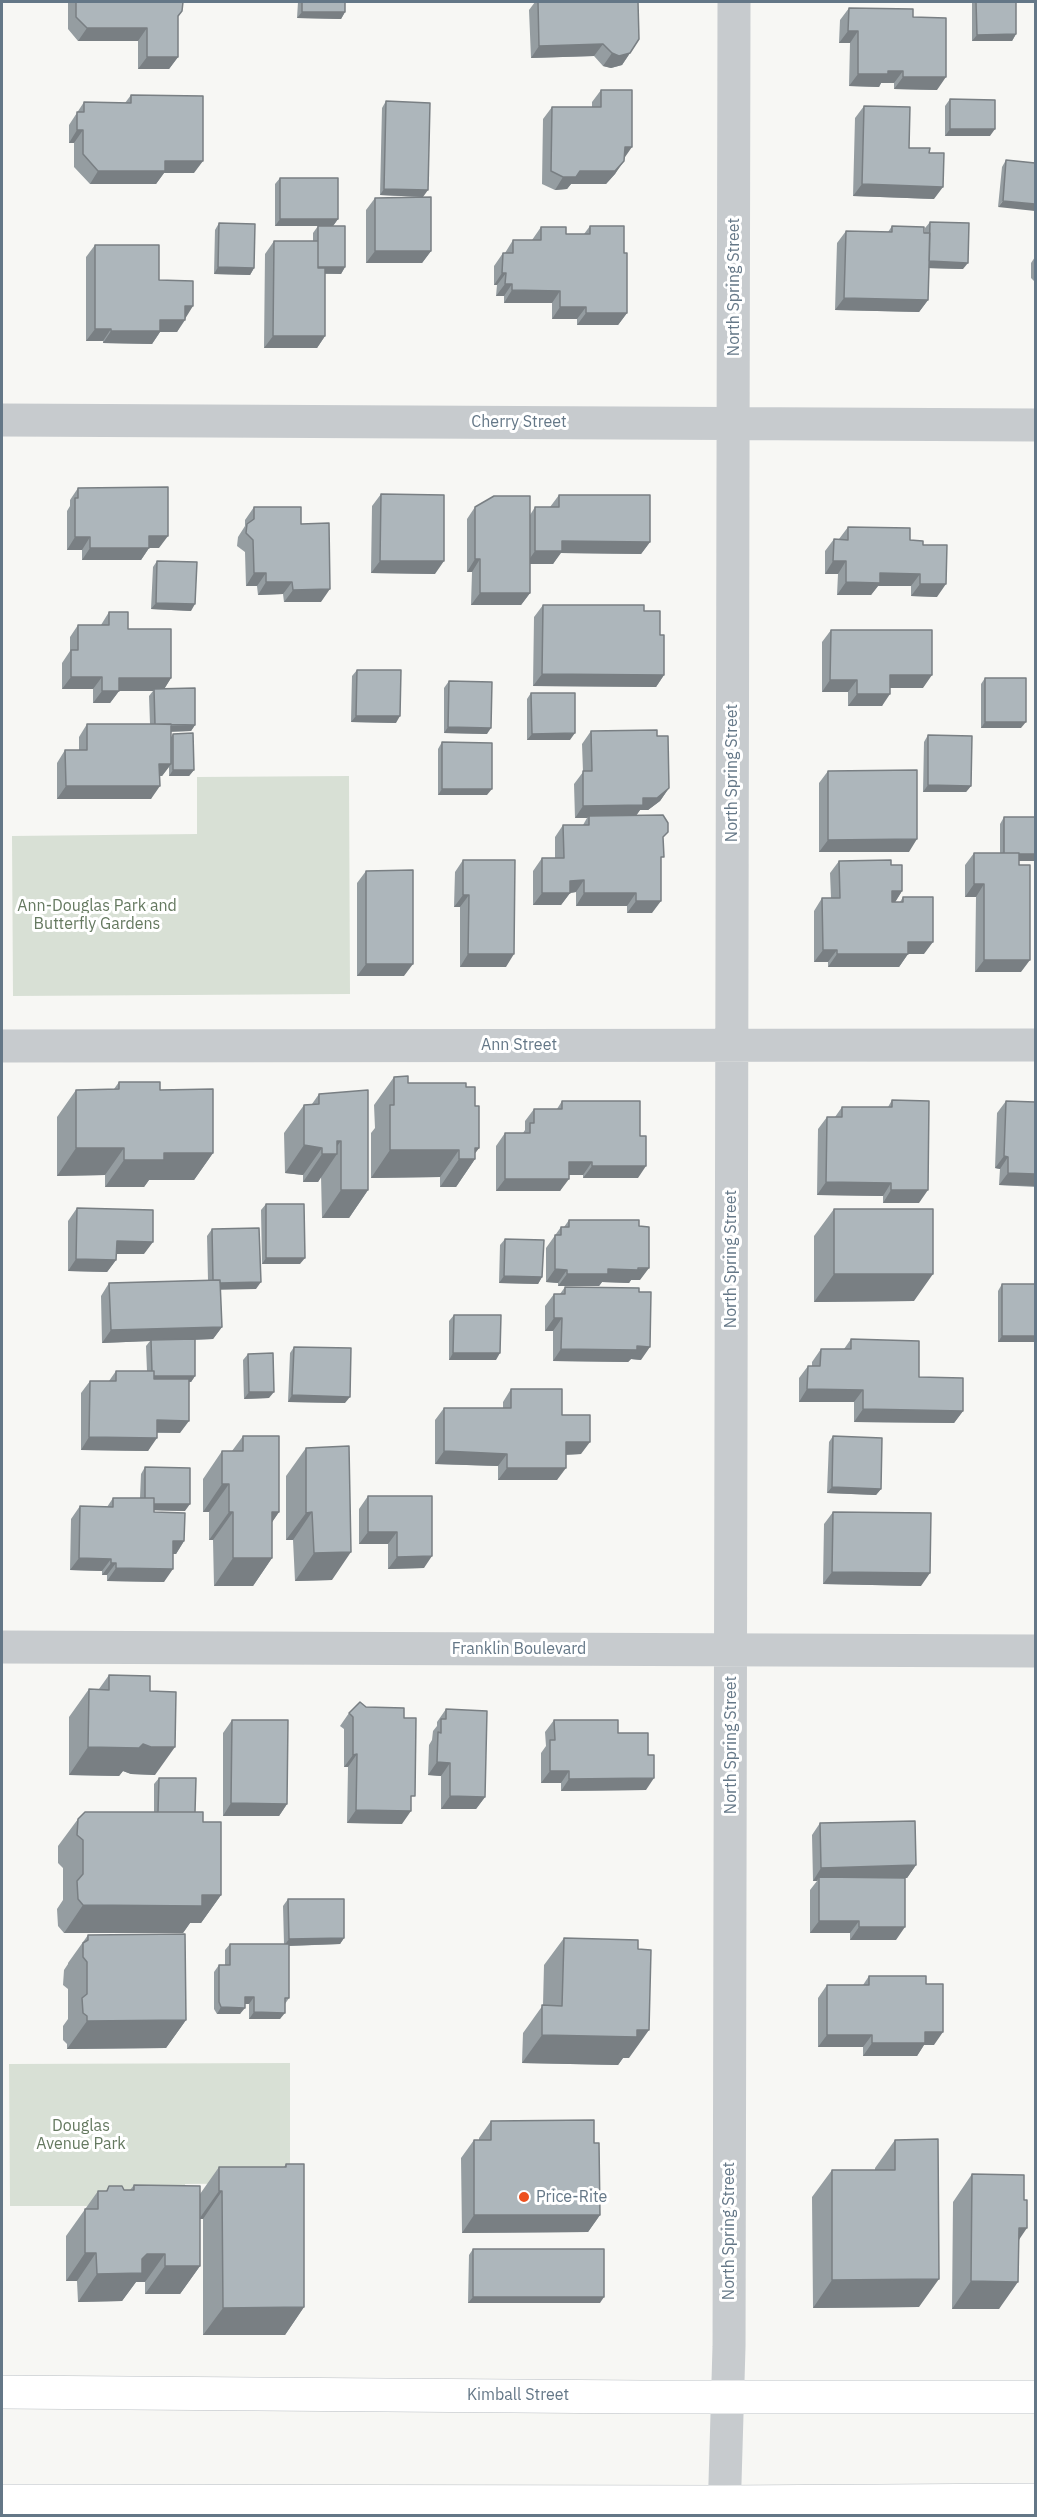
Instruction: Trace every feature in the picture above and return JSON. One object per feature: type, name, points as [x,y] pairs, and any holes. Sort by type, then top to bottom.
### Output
[{"type":"main road","name":"Kimball Street","points":[[2,2392],[1035,2397]]},
{"type":"main road","points":[[2,2501],[724,2509],[1035,2500]]},
{"type":"street","name":"North Spring Street","points":[[724,2509],[728,2397],[731,1649],[734,2]]},
{"type":"street","name":"Cherry Street","points":[[2,420],[1035,425]]},
{"type":"street","name":"Ann Street","points":[[2,1046],[731,1044],[1035,1046]]},
{"type":"street","name":"Franklin Boulevard","points":[[2,1647],[1035,1651]]},
{"type":"green space","name":"Ann-Douglas Park and Butterfly Gardens","points":[[349,776],[350,994],[13,996],[12,836],[197,834],[197,777]]},
{"type":"green space","name":"Douglas Avenue Park","points":[[290,2063],[290,2183],[185,2184],[185,2206],[10,2206],[9,2064]]},
{"type":"building","points":[[76,2],[183,2],[182,11],[178,16],[178,57],[147,57],[147,28],[87,28],[76,17]]},
{"type":"building","points":[[302,2],[345,2],[345,12],[302,12]]},
{"type":"building","points":[[538,2],[638,2],[639,39],[630,53],[619,56],[603,44],[539,46]]},
{"type":"building","points":[[976,2],[1016,2],[1016,34],[977,35]]},
{"type":"building","points":[[849,8],[913,9],[913,17],[946,18],[946,77],[903,77],[903,71],[888,71],[888,74],[858,74],[858,31],[848,31]]},
{"type":"building","points":[[601,90],[632,90],[632,147],[625,147],[624,161],[615,171],[580,171],[576,177],[563,177],[551,171],[552,107],[601,107]]},
{"type":"building","points":[[131,95],[203,96],[203,161],[165,161],[165,171],[98,171],[83,154],[83,130],[77,130],[77,112],[84,112],[84,102],[131,103]]},
{"type":"building","points":[[950,99],[995,100],[995,129],[950,129]]},
{"type":"building","points":[[386,101],[430,103],[428,190],[384,189]]},
{"type":"building","points":[[864,106],[910,107],[909,148],[930,148],[929,153],[944,153],[943,187],[862,184]]},
{"type":"building","points":[[1006,160],[1035,163],[1035,204],[1003,201]]},
{"type":"building","points":[[280,178],[338,178],[338,219],[280,219]]},
{"type":"building","points":[[431,197],[431,251],[375,251],[375,198]]},
{"type":"building","points":[[930,222],[969,223],[968,263],[929,261]]},
{"type":"building","points":[[219,223],[255,224],[254,268],[218,267]]},
{"type":"building","points":[[318,226],[345,226],[345,267],[318,267]]},
{"type":"building","points":[[590,226],[624,226],[624,253],[627,253],[627,313],[586,313],[586,307],[560,307],[560,291],[512,290],[512,284],[505,284],[506,273],[502,273],[503,253],[513,253],[513,240],[541,240],[541,227],[566,227],[566,234],[590,234]]},
{"type":"building","points":[[892,226],[924,227],[924,233],[930,233],[928,300],[844,298],[846,231],[892,232]]},
{"type":"building","points":[[274,241],[318,241],[318,268],[325,268],[325,336],[273,336]]},
{"type":"building","points":[[95,245],[159,245],[159,280],[193,281],[193,306],[185,306],[185,320],[160,320],[160,331],[95,329]]},
{"type":"building","points":[[168,487],[168,536],[149,536],[149,548],[90,548],[90,537],[75,537],[75,498],[78,498],[78,488]]},
{"type":"building","points":[[381,494],[444,495],[444,561],[380,561]]},
{"type":"building","points":[[559,495],[650,495],[650,542],[562,541],[562,551],[535,551],[535,507],[559,507]]},
{"type":"building","points":[[494,496],[530,496],[530,593],[480,593],[480,559],[475,559],[475,507]]},
{"type":"building","points":[[254,507],[301,507],[301,524],[329,523],[330,589],[293,590],[292,582],[266,582],[266,573],[254,573],[253,540],[246,533],[247,524],[254,519]]},
{"type":"building","points":[[848,527],[910,528],[910,540],[923,541],[923,545],[947,545],[946,584],[920,584],[920,574],[880,573],[880,583],[846,582],[846,561],[833,561],[834,539],[848,540]]},
{"type":"building","points":[[157,561],[197,562],[195,604],[156,603]]},
{"type":"building","points":[[543,605],[644,605],[644,611],[660,611],[660,635],[664,635],[664,675],[542,674]]},
{"type":"building","points":[[109,612],[128,612],[128,629],[171,629],[171,678],[119,678],[119,691],[102,691],[102,677],[71,677],[71,650],[78,650],[78,625],[109,625]]},
{"type":"building","points":[[831,630],[932,630],[932,675],[890,675],[890,694],[857,694],[857,680],[830,680]]},
{"type":"building","points":[[357,670],[401,670],[400,716],[356,716]]},
{"type":"building","points":[[985,678],[1026,678],[1026,722],[985,722]]},
{"type":"building","points":[[449,681],[492,682],[491,728],[448,727]]},
{"type":"building","points":[[195,688],[195,725],[155,724],[154,689]]},
{"type":"building","points":[[531,693],[575,693],[575,733],[532,734]]},
{"type":"building","points":[[87,724],[171,724],[171,764],[159,764],[160,786],[66,786],[65,750],[87,750]]},
{"type":"building","points":[[657,730],[657,736],[668,736],[669,788],[657,798],[643,798],[643,805],[583,806],[583,771],[592,771],[591,731]]},
{"type":"building","points":[[193,733],[194,770],[173,770],[173,734]]},
{"type":"building","points":[[928,735],[972,736],[971,786],[928,785]]},
{"type":"building","points":[[442,742],[492,743],[492,789],[442,789]]},
{"type":"building","points":[[917,770],[917,839],[828,840],[828,771]]},
{"type":"building","points":[[663,815],[668,823],[668,832],[663,837],[661,901],[636,901],[636,893],[584,893],[584,880],[570,881],[570,893],[542,893],[542,858],[564,858],[563,825],[589,825],[589,816]]},
{"type":"building","points":[[1004,817],[1035,817],[1035,854],[1004,853]]},
{"type":"building","points":[[974,853],[1019,853],[1019,865],[1030,865],[1030,960],[984,960],[984,884],[974,884]]},
{"type":"building","points":[[463,860],[515,860],[514,954],[468,954],[469,895],[463,895]]},
{"type":"building","points":[[891,860],[891,865],[902,865],[902,891],[892,891],[892,902],[903,902],[903,897],[933,897],[933,942],[908,942],[908,954],[837,954],[837,950],[823,950],[822,898],[840,898],[839,861]]},
{"type":"building","points":[[413,870],[413,964],[366,964],[366,871]]},
{"type":"building","points":[[408,1076],[408,1083],[466,1083],[466,1087],[475,1087],[475,1106],[479,1106],[479,1148],[475,1148],[475,1159],[459,1159],[459,1150],[390,1150],[390,1105],[394,1105],[394,1077]]},
{"type":"building","points":[[119,1082],[160,1082],[160,1090],[213,1089],[213,1153],[164,1153],[164,1160],[124,1160],[124,1148],[76,1148],[76,1090],[119,1089]]},
{"type":"building","points":[[368,1090],[368,1190],[341,1190],[341,1141],[337,1141],[337,1154],[322,1154],[322,1148],[304,1145],[304,1105],[319,1104],[319,1094]]},
{"type":"building","points":[[892,1100],[929,1101],[928,1190],[891,1190],[891,1183],[826,1182],[827,1117],[842,1117],[842,1107],[892,1107]]},
{"type":"building","points":[[562,1101],[640,1101],[640,1136],[646,1136],[646,1166],[592,1166],[592,1162],[569,1162],[569,1179],[505,1179],[505,1133],[530,1133],[530,1123],[534,1123],[534,1109],[562,1109]]},
{"type":"building","points":[[1006,1101],[1035,1102],[1035,1174],[1008,1173],[1008,1157],[1004,1156]]},
{"type":"building","points":[[266,1204],[304,1204],[305,1258],[266,1258]]},
{"type":"building","points":[[77,1208],[153,1210],[153,1242],[117,1241],[116,1260],[76,1259]]},
{"type":"building","points":[[834,1209],[933,1209],[933,1274],[834,1274]]},
{"type":"building","points":[[569,1220],[639,1220],[639,1226],[649,1227],[649,1268],[608,1269],[608,1274],[567,1274],[567,1270],[555,1269],[555,1235],[561,1235],[561,1227],[569,1227]]},
{"type":"building","points":[[259,1228],[261,1282],[220,1283],[220,1280],[213,1280],[212,1229]]},
{"type":"building","points":[[505,1239],[544,1240],[542,1277],[504,1276]]},
{"type":"building","points":[[220,1280],[222,1327],[111,1330],[109,1283]]},
{"type":"building","points":[[1002,1284],[1035,1284],[1035,1336],[1002,1336]]},
{"type":"building","points":[[565,1287],[639,1288],[639,1292],[651,1292],[650,1347],[637,1346],[637,1350],[561,1349],[562,1318],[554,1318],[554,1294],[565,1294]]},
{"type":"building","points":[[454,1315],[501,1315],[500,1353],[453,1353]]},
{"type":"building","points":[[195,1339],[195,1376],[154,1376],[151,1340]]},
{"type":"building","points":[[851,1339],[919,1341],[919,1377],[963,1378],[963,1411],[863,1409],[863,1390],[807,1389],[808,1366],[820,1366],[821,1349],[851,1349]]},
{"type":"building","points":[[294,1347],[351,1348],[350,1397],[292,1395]]},
{"type":"building","points":[[273,1353],[274,1392],[249,1392],[248,1354]]},
{"type":"building","points":[[116,1371],[154,1371],[154,1379],[189,1379],[189,1421],[157,1420],[157,1438],[89,1437],[90,1381],[116,1381]]},
{"type":"building","points":[[511,1389],[562,1389],[562,1415],[590,1415],[590,1442],[566,1442],[566,1468],[507,1468],[507,1454],[444,1451],[444,1408],[511,1408]]},
{"type":"building","points":[[243,1436],[279,1436],[279,1512],[272,1512],[272,1558],[233,1558],[233,1512],[229,1512],[229,1484],[222,1484],[222,1451],[243,1451]]},
{"type":"building","points":[[833,1436],[882,1438],[881,1489],[832,1487]]},
{"type":"building","points":[[349,1446],[351,1552],[314,1553],[312,1512],[306,1513],[306,1448]]},
{"type":"building","points":[[145,1467],[190,1468],[190,1504],[154,1504],[154,1498],[145,1498]]},
{"type":"building","points":[[368,1496],[432,1496],[432,1556],[397,1557],[397,1532],[368,1532]]},
{"type":"building","points":[[113,1498],[154,1498],[154,1512],[185,1513],[184,1541],[173,1541],[173,1569],[116,1568],[116,1563],[111,1563],[111,1559],[79,1558],[80,1506],[113,1507]]},
{"type":"building","points":[[833,1512],[931,1513],[930,1573],[832,1572]]},
{"type":"building","points":[[109,1675],[150,1676],[150,1691],[176,1692],[175,1747],[151,1747],[143,1744],[139,1748],[88,1747],[89,1689],[109,1690]]},
{"type":"building","points":[[360,1702],[366,1707],[404,1708],[404,1718],[416,1718],[415,1796],[411,1796],[411,1811],[356,1810],[357,1754],[353,1755],[353,1717],[349,1713]]},
{"type":"building","points":[[446,1709],[487,1711],[485,1797],[450,1796],[450,1763],[437,1762],[438,1732],[441,1733],[441,1719],[446,1719]]},
{"type":"building","points":[[232,1720],[288,1720],[287,1804],[231,1803]]},
{"type":"building","points":[[554,1720],[618,1720],[618,1733],[648,1733],[648,1755],[654,1755],[654,1778],[569,1779],[569,1771],[550,1771],[550,1740],[555,1740]]},
{"type":"building","points":[[159,1778],[196,1778],[195,1812],[158,1812]]},
{"type":"building","points":[[85,1812],[203,1812],[203,1822],[221,1822],[221,1895],[202,1895],[202,1906],[83,1905],[78,1899],[77,1881],[83,1874],[83,1840],[77,1835],[78,1819]]},
{"type":"building","points":[[915,1821],[916,1865],[821,1868],[820,1823]]},
{"type":"building","points":[[819,1877],[905,1878],[905,1927],[859,1927],[859,1921],[819,1921]]},
{"type":"building","points":[[288,1899],[344,1899],[344,1938],[289,1939]]},
{"type":"building","points":[[185,1934],[186,2020],[87,2021],[87,2016],[83,2013],[82,1998],[87,1994],[87,1962],[83,1957],[83,1943],[88,1940],[88,1935]]},
{"type":"building","points":[[564,1938],[638,1940],[638,1949],[651,1950],[649,2030],[637,2030],[637,2037],[542,2035],[542,2005],[562,2006]]},
{"type":"building","points":[[230,1944],[289,1944],[289,1998],[285,1998],[285,2013],[254,2012],[254,1997],[245,1997],[245,2008],[221,2007],[219,1965],[230,1965]]},
{"type":"building","points":[[869,1976],[926,1976],[926,1984],[943,1984],[943,2032],[925,2032],[925,2043],[872,2043],[872,2035],[827,2035],[827,1985],[869,1985]]},
{"type":"building","name":"Price-Rite","points":[[594,2120],[594,2143],[599,2143],[600,2215],[474,2215],[474,2140],[491,2140],[491,2121]]},
{"type":"building","points":[[938,2139],[939,2279],[832,2280],[832,2170],[895,2170],[895,2140]]},
{"type":"building","points":[[286,2164],[304,2164],[304,2307],[223,2308],[222,2191],[219,2191],[219,2167],[286,2167]]},
{"type":"building","points":[[972,2174],[1024,2175],[1027,2228],[1019,2228],[1018,2282],[971,2281]]},
{"type":"building","points":[[134,2185],[200,2186],[200,2266],[165,2266],[165,2254],[147,2254],[142,2259],[142,2273],[97,2274],[96,2253],[85,2253],[85,2209],[98,2209],[98,2191],[107,2191],[109,2186],[122,2186],[124,2190],[134,2190]]},
{"type":"building","points":[[473,2249],[604,2249],[604,2297],[473,2297]]},
{"type":"place","name":"Price-Rite","points":[[524,2197]]}]
